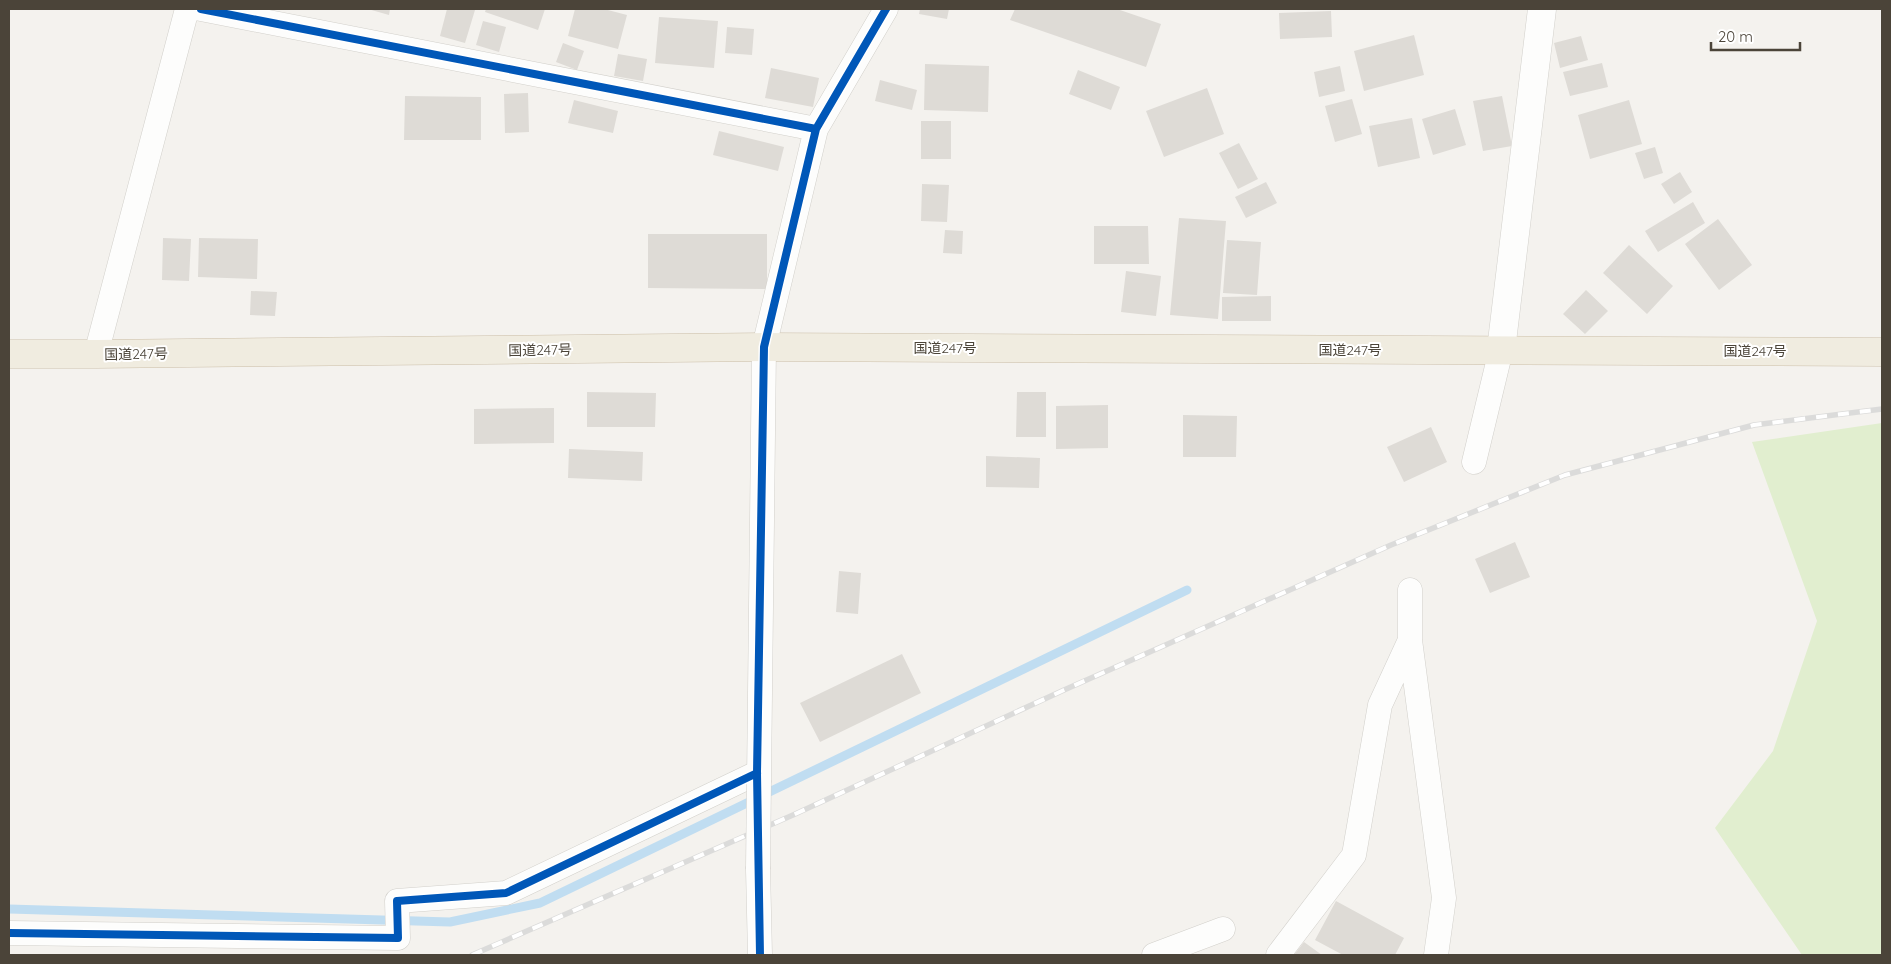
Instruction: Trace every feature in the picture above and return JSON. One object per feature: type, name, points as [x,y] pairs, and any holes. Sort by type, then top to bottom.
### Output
[{"type":"highway","name":"国道247号","points":[[9,355],[764,348],[1882,352]]},
{"type":"street","points":[[96,354],[187,9]]},
{"type":"street","points":[[201,9],[816,129]]},
{"type":"street","points":[[760,955],[758,777],[764,348],[816,129],[886,9]]},
{"type":"street","points":[[1474,462],[1502,350],[1542,9]]},
{"type":"street","points":[[1410,590],[1410,640],[1444,898],[1436,955]]},
{"type":"street","points":[[1278,955],[1354,855],[1380,705],[1410,640]]},
{"type":"street","points":[[9,933],[398,938],[397,901],[506,893],[758,777]]},
{"type":"street","points":[[1154,955],[1224,929]]},
{"type":"green space","points":[[1882,423],[1882,955],[1802,955],[1715,828],[1773,751],[1817,621],[1752,442]]},
{"type":"building","points":[[368,9],[390,9],[389,15]]},
{"type":"building","points":[[447,9],[475,10],[465,43],[440,36]]},
{"type":"building","points":[[486,9],[545,9],[538,30],[485,12]]},
{"type":"building","points":[[575,9],[604,9],[627,15],[618,49],[568,36]]},
{"type":"building","points":[[920,9],[949,9],[947,19],[919,14]]},
{"type":"building","points":[[1015,9],[1117,9],[1161,24],[1146,67],[1010,20]]},
{"type":"building","points":[[1331,11],[1332,37],[1280,39],[1279,13]]},
{"type":"building","points":[[659,17],[718,21],[714,68],[655,63]]},
{"type":"building","points":[[483,21],[506,27],[499,52],[476,45]]},
{"type":"building","points":[[727,27],[754,29],[752,55],[725,53]]},
{"type":"building","points":[[1414,35],[1424,75],[1364,91],[1354,51]]},
{"type":"building","points":[[1581,36],[1588,60],[1560,68],[1554,43]]},
{"type":"building","points":[[563,43],[584,51],[577,70],[556,62]]},
{"type":"building","points":[[618,54],[647,59],[643,81],[614,76]]},
{"type":"building","points":[[1602,63],[1608,87],[1570,96],[1563,72]]},
{"type":"building","points":[[925,64],[989,66],[988,112],[924,110]]},
{"type":"building","points":[[1340,66],[1345,91],[1319,97],[1314,72]]},
{"type":"building","points":[[771,68],[819,78],[813,107],[765,98]]},
{"type":"building","points":[[1078,70],[1120,87],[1111,110],[1069,94]]},
{"type":"building","points":[[880,80],[917,90],[912,110],[875,101]]},
{"type":"building","points":[[1207,88],[1224,134],[1164,157],[1146,111]]},
{"type":"building","points":[[528,93],[529,132],[505,133],[504,94]]},
{"type":"building","points":[[405,96],[481,97],[481,140],[404,140]]},
{"type":"building","points":[[1502,96],[1512,146],[1483,151],[1473,101]]},
{"type":"building","points":[[1352,99],[1362,134],[1335,142],[1325,106]]},
{"type":"building","points":[[574,100],[618,111],[613,133],[568,123]]},
{"type":"building","points":[[1629,100],[1642,144],[1590,159],[1578,115]]},
{"type":"building","points":[[1455,109],[1466,145],[1433,155],[1422,119]]},
{"type":"building","points":[[1412,118],[1420,158],[1378,167],[1369,126]]},
{"type":"building","points":[[921,121],[951,121],[951,159],[921,159]]},
{"type":"building","points":[[719,131],[784,147],[778,171],[713,155]]},
{"type":"building","points":[[1239,143],[1258,179],[1238,189],[1219,153]]},
{"type":"building","points":[[1655,147],[1663,173],[1644,179],[1635,153]]},
{"type":"building","points":[[1680,172],[1692,192],[1674,204],[1661,184]]},
{"type":"building","points":[[1266,182],[1277,203],[1246,218],[1235,197]]},
{"type":"building","points":[[922,184],[949,185],[947,222],[921,221]]},
{"type":"building","points":[[1693,202],[1705,223],[1658,252],[1645,231]]},
{"type":"building","points":[[1179,218],[1226,221],[1218,319],[1170,315]]},
{"type":"building","points":[[1718,219],[1752,265],[1719,290],[1685,244]]},
{"type":"building","points":[[1094,226],[1148,226],[1149,264],[1094,264]]},
{"type":"building","points":[[945,230],[963,231],[962,254],[943,253]]},
{"type":"building","points":[[648,234],[767,234],[767,289],[648,288]]},
{"type":"building","points":[[163,238],[191,239],[189,281],[162,280]]},
{"type":"building","points":[[199,238],[258,239],[257,279],[198,277]]},
{"type":"building","points":[[1227,240],[1261,242],[1257,295],[1223,293]]},
{"type":"building","points":[[1629,245],[1673,286],[1647,314],[1603,273]]},
{"type":"building","points":[[1126,271],[1161,276],[1156,316],[1121,312]]},
{"type":"building","points":[[1586,290],[1608,311],[1585,334],[1563,314]]},
{"type":"building","points":[[251,291],[277,292],[275,316],[250,315]]},
{"type":"building","points":[[1271,296],[1271,321],[1222,321],[1222,297]]},
{"type":"building","points":[[587,392],[656,393],[655,427],[587,427]]},
{"type":"building","points":[[1017,392],[1046,392],[1046,437],[1016,437]]},
{"type":"building","points":[[1108,405],[1108,448],[1056,449],[1056,406]]},
{"type":"building","points":[[554,408],[554,443],[474,444],[474,409]]},
{"type":"building","points":[[1183,415],[1237,416],[1236,457],[1183,457]]},
{"type":"building","points":[[1431,427],[1447,462],[1404,482],[1387,447]]},
{"type":"building","points":[[569,449],[643,452],[642,481],[568,478]]},
{"type":"building","points":[[986,456],[1040,458],[1039,488],[986,487]]},
{"type":"building","points":[[1515,542],[1530,577],[1490,593],[1475,559]]},
{"type":"building","points":[[839,571],[861,573],[858,614],[836,612]]},
{"type":"building","points":[[902,654],[921,693],[820,742],[800,703]]},
{"type":"building","points":[[1336,901],[1404,938],[1395,955],[1343,955],[1315,940]]},
{"type":"building","points":[[1304,942],[1322,955],[1294,955]]},
{"type":"waterway","points":[[9,909],[450,922],[540,903],[1187,590]]},
{"type":"railway","points":[[472,955],[793,815],[1064,690],[1391,545],[1565,475],[1754,425],[1882,409]]},
{"type":"cycle path","points":[[201,9],[816,129]]},
{"type":"cycle path","points":[[760,955],[757,773],[764,347],[816,129],[886,9]]},
{"type":"cycle path","points":[[9,933],[398,938],[397,901],[506,893],[757,773]]}]
